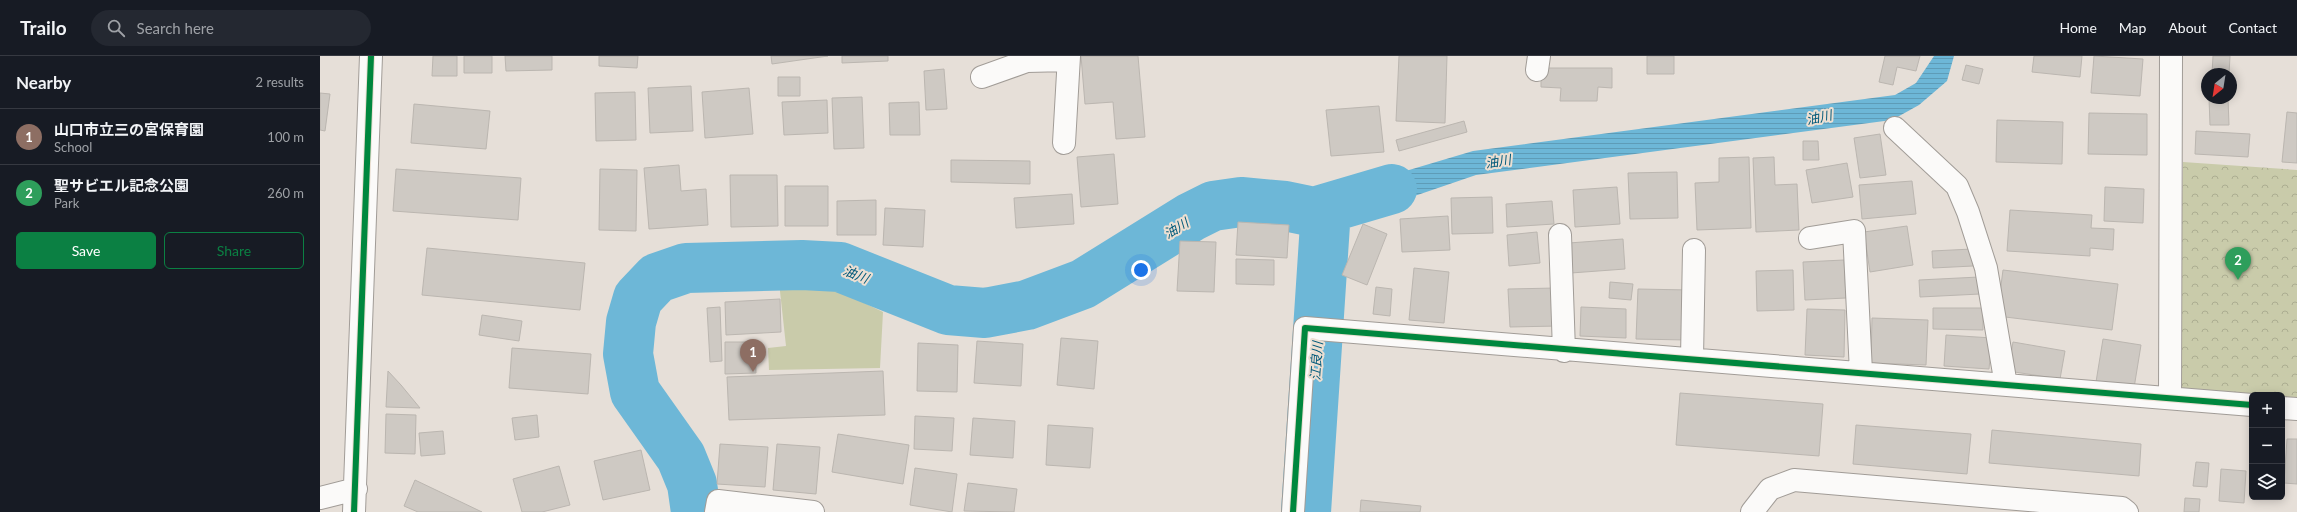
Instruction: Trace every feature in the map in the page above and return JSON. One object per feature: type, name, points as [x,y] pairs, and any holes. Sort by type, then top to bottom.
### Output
[{"type":"street","points":[[354,512],[371,56]]},
{"type":"street","points":[[2170,398],[2171,56]]},
{"type":"street","points":[[982,77],[1027,61],[1068,58],[1064,143]]},
{"type":"street","points":[[1895,128],[1957,186],[1968,212],[1986,268],[2006,385]]},
{"type":"street","points":[[1810,238],[1854,231],[1861,372]]},
{"type":"street","points":[[1560,234],[1564,351]]},
{"type":"street","points":[[1692,358],[1694,250]]},
{"type":"street","points":[[1293,512],[1305,328],[1564,351],[1692,358],[2249,405]]},
{"type":"street","points":[[2285,408],[2297,409]]},
{"type":"street","points":[[1752,512],[1770,489],[1794,480],[2122,508],[2127,512]]},
{"type":"street","points":[[320,498],[356,489]]},
{"type":"street","points":[[716,512],[718,501],[813,512]]},
{"type":"green space","points":[[2183,162],[2297,170],[2297,401],[2285,400],[2285,392],[2249,392],[2249,394],[2177,391]]},
{"type":"green space","points":[[779,282],[829,286],[883,312],[880,368],[769,370],[768,348],[786,346]]},
{"type":"water","points":[[1934,56],[1954,56],[1947,81],[1919,105],[1892,120],[1476,175],[1356,216],[1326,209],[1348,192],[1399,173],[1473,151],[1895,95],[1916,83]]},
{"type":"building","points":[[433,56],[457,56],[457,76],[432,76]]},
{"type":"building","points":[[464,56],[492,56],[492,73],[464,73]]},
{"type":"building","points":[[505,56],[552,56],[552,70],[506,71]]},
{"type":"building","points":[[599,56],[638,56],[637,68],[599,66]]},
{"type":"building","points":[[771,56],[828,56],[772,64]]},
{"type":"building","points":[[842,56],[888,56],[888,61],[842,63]]},
{"type":"building","points":[[1081,56],[1138,56],[1145,137],[1116,139],[1113,102],[1085,104]]},
{"type":"building","points":[[1399,56],[1447,56],[1445,123],[1396,121]]},
{"type":"building","points":[[1647,56],[1674,56],[1674,74],[1647,74]]},
{"type":"building","points":[[1885,56],[1920,56],[1916,71],[1897,67],[1893,85],[1879,82]]},
{"type":"building","points":[[2034,56],[2082,56],[2080,77],[2032,72]]},
{"type":"building","points":[[2094,56],[2143,59],[2140,96],[2091,93]]},
{"type":"building","points":[[2213,56],[2230,56],[2229,68],[2212,68]]},
{"type":"building","points":[[1966,65],[1983,69],[1979,84],[1962,80]]},
{"type":"building","points":[[1541,68],[1612,68],[1612,88],[1598,87],[1597,101],[1560,101],[1561,88],[1541,87]]},
{"type":"building","points":[[944,69],[947,109],[926,110],[924,71]]},
{"type":"building","points":[[778,77],[800,77],[800,96],[778,96]]},
{"type":"building","points":[[691,86],[693,131],[650,133],[648,88]]},
{"type":"building","points":[[749,88],[753,134],[705,138],[702,92]]},
{"type":"building","points":[[635,92],[636,140],[596,141],[595,93]]},
{"type":"building","points":[[320,93],[330,94],[325,131],[320,130]]},
{"type":"building","points":[[862,97],[864,148],[834,149],[832,98]]},
{"type":"building","points":[[827,100],[828,133],[784,135],[782,102]]},
{"type":"building","points":[[919,102],[920,135],[890,135],[889,103]]},
{"type":"building","points":[[414,104],[490,111],[486,149],[411,143]]},
{"type":"building","points":[[2209,104],[2228,104],[2229,125],[2210,125]]},
{"type":"building","points":[[1379,106],[1384,152],[1331,156],[1326,110]]},
{"type":"building","points":[[2287,112],[2297,113],[2297,163],[2282,162]]},
{"type":"building","points":[[2089,113],[2147,114],[2147,155],[2088,154]]},
{"type":"building","points":[[1997,120],[2063,122],[2062,164],[1996,162]]},
{"type":"building","points":[[1464,121],[1467,132],[1399,151],[1396,140]]},
{"type":"building","points":[[2196,131],[2250,134],[2248,157],[2195,154]]},
{"type":"building","points":[[1880,134],[1886,175],[1860,178],[1854,138]]},
{"type":"building","points":[[1803,141],[1818,141],[1819,160],[1803,160]]},
{"type":"building","points":[[1114,154],[1118,204],[1081,207],[1077,157]]},
{"type":"building","points":[[1749,157],[1751,228],[1697,230],[1695,183],[1719,182],[1719,158]]},
{"type":"building","points":[[1774,157],[1775,185],[1797,184],[1799,230],[1756,232],[1753,158]]},
{"type":"building","points":[[951,160],[1030,161],[1030,184],[951,182]]},
{"type":"building","points":[[1847,163],[1853,197],[1812,203],[1806,170]]},
{"type":"building","points":[[679,165],[681,191],[706,189],[708,225],[649,229],[644,168]]},
{"type":"building","points":[[396,169],[521,178],[518,220],[393,211]]},
{"type":"building","points":[[600,169],[637,170],[636,231],[599,230]]},
{"type":"building","points":[[1677,172],[1678,218],[1630,219],[1628,173]]},
{"type":"building","points":[[730,175],[777,175],[778,226],[731,227]]},
{"type":"building","points":[[1912,181],[1916,214],[1862,219],[1859,185]]},
{"type":"building","points":[[785,186],[828,186],[828,226],[785,226]]},
{"type":"building","points":[[1617,187],[1620,224],[1575,227],[1573,190]]},
{"type":"building","points":[[2105,187],[2144,189],[2143,223],[2104,221]]},
{"type":"building","points":[[1072,194],[1074,224],[1016,228],[1014,198]]},
{"type":"building","points":[[1492,197],[1493,233],[1452,234],[1451,198]]},
{"type":"building","points":[[876,200],[876,235],[837,235],[837,201]]},
{"type":"building","points":[[1552,201],[1554,224],[1507,227],[1506,204]]},
{"type":"building","points":[[885,208],[925,210],[923,247],[883,245]]},
{"type":"building","points":[[2010,210],[2092,215],[2091,228],[2114,229],[2113,250],[2090,248],[2090,256],[2007,251]]},
{"type":"building","points":[[1448,216],[1450,250],[1402,252],[1400,219]]},
{"type":"building","points":[[1238,222],[1289,225],[1287,258],[1236,255]]},
{"type":"building","points":[[1363,224],[1387,234],[1367,285],[1342,275]]},
{"type":"building","points":[[1907,226],[1913,265],[1870,272],[1864,232]]},
{"type":"building","points":[[1537,232],[1540,263],[1509,266],[1507,235]]},
{"type":"building","points":[[1623,239],[1625,269],[1571,273],[1569,243]]},
{"type":"building","points":[[1180,241],[1216,242],[1214,292],[1177,291]]},
{"type":"building","points":[[427,248],[585,263],[580,310],[422,295]]},
{"type":"building","points":[[1972,249],[1973,266],[1933,268],[1932,251]]},
{"type":"building","points":[[1236,259],[1274,260],[1274,285],[1236,284]]},
{"type":"building","points":[[1844,260],[1846,298],[1805,300],[1803,262]]},
{"type":"building","points":[[1414,268],[1449,272],[1444,323],[1409,320]]},
{"type":"building","points":[[1793,270],[1794,310],[1757,311],[1756,271]]},
{"type":"building","points":[[2003,270],[2118,284],[2112,330],[1997,316]]},
{"type":"building","points":[[1979,277],[1980,294],[1920,297],[1919,280]]},
{"type":"building","points":[[1610,282],[1633,284],[1631,300],[1609,298]]},
{"type":"building","points":[[1376,287],[1392,289],[1390,316],[1373,314]]},
{"type":"building","points":[[1556,288],[1558,326],[1510,327],[1508,289]]},
{"type":"building","points":[[1638,289],[1689,290],[1687,340],[1636,339]]},
{"type":"building","points":[[780,299],[781,332],[726,335],[725,302]]},
{"type":"building","points":[[720,307],[722,361],[710,362],[707,308]]},
{"type":"building","points":[[1581,307],[1626,309],[1626,338],[1580,336]]},
{"type":"building","points":[[1933,308],[1983,308],[1983,330],[1933,329]]},
{"type":"building","points":[[1807,309],[1845,310],[1844,357],[1805,355]]},
{"type":"building","points":[[482,315],[522,321],[519,341],[479,335]]},
{"type":"building","points":[[1872,318],[1928,320],[1926,365],[1871,363]]},
{"type":"building","points":[[1946,335],[1992,338],[1989,369],[1944,366]]},
{"type":"building","points":[[1061,338],[1098,341],[1094,389],[1057,385]]},
{"type":"building","points":[[2103,339],[2141,345],[2134,388],[2096,382]]},
{"type":"building","points":[[977,341],[1023,344],[1021,386],[974,383]]},
{"type":"building","points":[[725,342],[755,342],[756,373],[725,374]]},
{"type":"building","points":[[2013,342],[2065,351],[2060,379],[2008,371]]},
{"type":"building","points":[[918,343],[958,345],[957,392],[917,391]]},
{"type":"building","points":[[512,348],[591,354],[588,394],[509,388]]},
{"type":"building","points":[[388,371],[401,385],[420,408],[386,407]]},
{"type":"building","points":[[883,371],[885,415],[729,420],[727,377]]},
{"type":"building","points":[[1680,393],[1823,404],[1819,456],[1676,445]]},
{"type":"building","points":[[386,414],[416,415],[415,454],[385,453]]},
{"type":"building","points":[[537,415],[539,437],[515,440],[512,418]]},
{"type":"building","points":[[915,416],[954,418],[952,451],[914,449]]},
{"type":"building","points":[[973,418],[1015,421],[1013,458],[970,455]]},
{"type":"building","points":[[1048,425],[1093,428],[1090,468],[1046,465]]},
{"type":"building","points":[[1856,425],[1971,434],[1967,474],[1853,464]]},
{"type":"building","points":[[1992,430],[2141,444],[2139,476],[1989,463]]},
{"type":"building","points":[[443,431],[445,454],[421,456],[419,433]]},
{"type":"building","points":[[838,434],[909,445],[903,484],[832,472]]},
{"type":"building","points":[[2287,439],[2297,439],[2297,484],[2285,483]]},
{"type":"building","points":[[720,444],[768,447],[765,487],[717,484]]},
{"type":"building","points":[[777,444],[820,447],[816,494],[773,490]]},
{"type":"building","points":[[641,450],[650,490],[603,500],[594,461]]},
{"type":"building","points":[[2196,462],[2209,463],[2207,487],[2193,486]]},
{"type":"building","points":[[559,466],[570,505],[542,512],[522,512],[513,479]]},
{"type":"building","points":[[915,468],[957,474],[952,512],[910,505]]},
{"type":"building","points":[[2221,469],[2246,471],[2244,503],[2219,501]]},
{"type":"building","points":[[415,480],[482,512],[418,512],[404,506]]},
{"type":"building","points":[[968,483],[1017,489],[1014,512],[964,511]]},
{"type":"building","points":[[2185,498],[2200,499],[2199,512],[2184,512]]},
{"type":"building","points":[[1361,500],[1421,506],[1420,512],[1360,512]]},
{"type":"waterway","name":"油川","points":[[696,512],[692,484],[681,457],[635,392],[628,354],[631,322],[638,298],[657,278],[686,268],[802,265],[840,267],[948,310],[985,313],[1027,305],[1083,284],[1191,217],[1213,206],[1241,202],[1285,206],[1314,212],[1392,189]]},
{"type":"waterway","name":"江良川","points":[[1306,512],[1326,209]]},
{"type":"cycle path","points":[[354,512],[371,56]]},
{"type":"cycle path","points":[[1293,512],[1305,328],[2249,405]]},
{"type":"place","name":"聖サビエル記念公園","points":[[2238,280]]},
{"type":"place","name":"山口市立三の宮保育園","points":[[753,372]]}]
